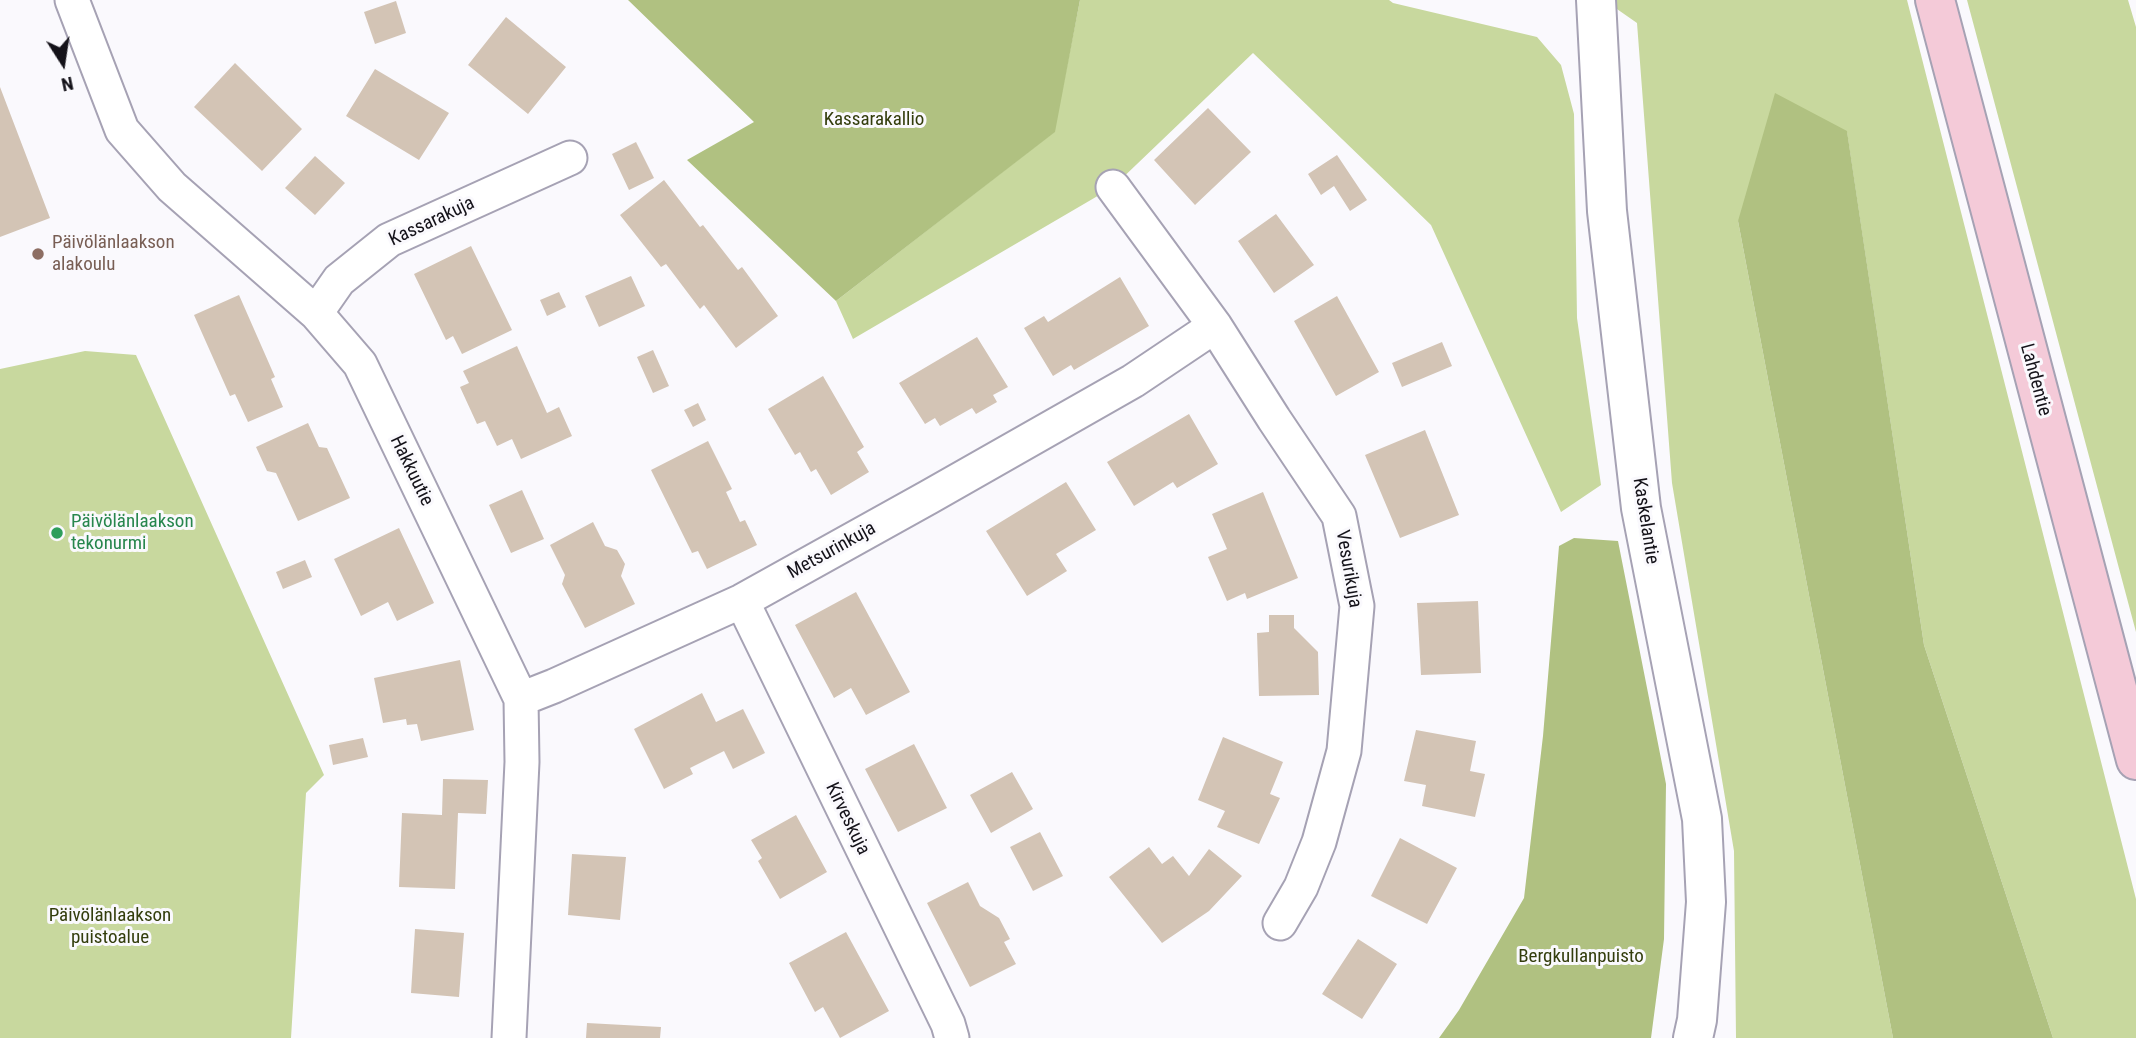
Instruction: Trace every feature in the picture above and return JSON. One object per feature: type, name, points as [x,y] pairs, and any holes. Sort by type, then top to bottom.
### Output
[{"type":"main road","name":"Lahdentie","points":[[1935,0],[2136,760]]},
{"type":"street","name":"Hakkuutie","points":[[72,0],[122,130],[172,187],[316,313],[360,365],[521,699],[521,787],[509,1038]]},
{"type":"street","name":"Kaskelantie","points":[[1596,0],[1607,211],[1641,508],[1702,819],[1706,902],[1698,1020],[1693,1038]]},
{"type":"street","name":"Kassarakuja","points":[[316,313],[338,280],[389,240],[570,158]]},
{"type":"street","name":"Vesurikuja","points":[[1113,187],[1215,326],[1339,516],[1357,606],[1344,751],[1319,842],[1301,887],[1280,923]]},
{"type":"street","name":"Metsurinkuja","points":[[521,699],[742,601],[1133,381],[1215,326]]},
{"type":"street","name":"Kirveskuja","points":[[742,601],[948,1024],[952,1038]]},
{"type":"green space","name":"Kassarakallio","points":[[628,0],[1080,0],[1055,132],[836,301],[687,160],[754,122]]},
{"type":"green space","points":[[1080,0],[1389,0],[1537,37],[1561,65],[1574,114],[1577,318],[1601,485],[1561,512],[1431,225],[1253,53],[1113,187],[853,339],[836,301],[1054,132]]},
{"type":"green space","points":[[1604,0],[1907,0],[2136,899],[2136,1038],[2053,1038],[1924,645],[1847,132],[1738,221],[1893,1038],[1736,1038],[1734,851],[1672,483],[1637,23]]},
{"type":"green space","points":[[1967,0],[2128,0],[2136,27],[2136,632]]},
{"type":"green space","points":[[1775,93],[1847,131],[1924,645],[2053,1038],[1893,1038],[1738,221]]},
{"type":"green space","name":"Päivölänlaakson puistoalue","points":[[85,351],[136,355],[324,775],[306,793],[291,1038],[0,1038],[0,369]]},
{"type":"green space","name":"Bergkullanpuisto","points":[[1574,538],[1618,541],[1666,784],[1664,939],[1651,1038],[1439,1038],[1459,1010],[1524,898],[1543,736],[1559,546]]},
{"type":"building","points":[[396,1],[406,33],[375,44],[364,12]]},
{"type":"building","points":[[506,17],[566,67],[528,114],[468,65]]},
{"type":"building","points":[[235,63],[302,129],[262,171],[194,107]]},
{"type":"building","points":[[375,69],[449,113],[419,160],[346,116]]},
{"type":"building","points":[[0,87],[50,218],[0,237]]},
{"type":"building","points":[[1208,108],[1251,152],[1195,205],[1154,160]]},
{"type":"building","points":[[636,142],[654,178],[629,190],[612,154]]},
{"type":"building","points":[[1337,155],[1367,200],[1350,211],[1334,186],[1321,195],[1308,174]]},
{"type":"building","points":[[315,156],[345,183],[315,215],[285,188]]},
{"type":"building","points":[[664,180],[738,270],[742,267],[778,316],[736,348],[704,305],[700,309],[666,264],[661,267],[620,215]]},
{"type":"building","points":[[1276,214],[1314,265],[1274,293],[1238,241]]},
{"type":"building","points":[[471,246],[512,330],[462,354],[453,336],[446,340],[414,274]]},
{"type":"building","points":[[631,276],[645,306],[599,327],[585,296]]},
{"type":"building","points":[[1120,277],[1149,326],[1074,370],[1071,365],[1053,376],[1024,328],[1044,316],[1048,322]]},
{"type":"building","points":[[559,292],[566,307],[547,316],[540,300]]},
{"type":"building","points":[[239,295],[275,377],[271,379],[283,407],[248,422],[235,394],[230,396],[194,315]]},
{"type":"building","points":[[1337,296],[1379,372],[1336,396],[1294,321]]},
{"type":"building","points":[[977,337],[1008,387],[993,395],[997,402],[976,414],[972,408],[940,426],[935,418],[925,424],[899,383]]},
{"type":"building","points":[[1442,342],[1452,366],[1402,387],[1392,363]]},
{"type":"building","points":[[517,346],[547,413],[559,407],[572,436],[521,459],[512,439],[497,446],[485,421],[477,424],[460,387],[469,383],[463,371]]},
{"type":"building","points":[[653,350],[669,386],[653,393],[637,357]]},
{"type":"building","points":[[823,376],[864,447],[857,452],[869,472],[831,495],[816,469],[811,472],[800,452],[795,455],[768,409]]},
{"type":"building","points":[[698,403],[706,420],[693,427],[684,410]]},
{"type":"building","points":[[1189,414],[1218,464],[1177,488],[1173,482],[1134,506],[1107,462]]},
{"type":"building","points":[[308,423],[319,447],[327,448],[350,498],[298,521],[276,473],[267,471],[256,447]]},
{"type":"building","points":[[1425,430],[1459,515],[1400,538],[1365,455]]},
{"type":"building","points":[[708,441],[732,489],[726,492],[740,522],[745,520],[757,545],[707,569],[698,551],[692,553],[651,470]]},
{"type":"building","points":[[1066,482],[1096,530],[1056,554],[1067,571],[1027,596],[986,531]]},
{"type":"building","points":[[522,490],[544,539],[511,553],[489,505]]},
{"type":"building","points":[[1263,492],[1298,578],[1247,599],[1245,593],[1227,601],[1208,557],[1227,549],[1212,514]]},
{"type":"building","points":[[593,522],[605,546],[617,550],[625,564],[621,576],[635,604],[585,628],[562,584],[565,575],[550,545]]},
{"type":"building","points":[[399,528],[434,603],[397,621],[388,602],[361,616],[334,559]]},
{"type":"building","points":[[305,560],[312,577],[283,589],[276,572]]},
{"type":"building","points":[[856,592],[910,692],[866,715],[851,688],[834,698],[795,625]]},
{"type":"building","points":[[1478,601],[1481,673],[1421,675],[1417,603]]},
{"type":"building","points":[[1269,615],[1294,615],[1294,628],[1318,652],[1319,695],[1259,696],[1257,633],[1269,632]]},
{"type":"building","points":[[460,660],[474,730],[421,741],[417,724],[407,725],[406,719],[383,723],[374,678]]},
{"type":"building","points":[[702,693],[716,722],[743,709],[765,753],[733,769],[724,751],[690,768],[693,774],[664,789],[634,729]]},
{"type":"building","points":[[1416,730],[1476,741],[1470,771],[1485,774],[1475,817],[1422,806],[1426,785],[1404,781]]},
{"type":"building","points":[[1223,737],[1283,762],[1270,794],[1280,798],[1259,844],[1217,827],[1225,811],[1198,800]]},
{"type":"building","points":[[363,738],[368,757],[333,765],[329,745]]},
{"type":"building","points":[[914,744],[947,808],[898,832],[865,769]]},
{"type":"building","points":[[1012,772],[1033,809],[991,833],[970,795]]},
{"type":"building","points":[[443,779],[488,780],[486,814],[458,813],[455,889],[399,887],[402,813],[442,815]]},
{"type":"building","points":[[796,815],[827,872],[780,899],[758,861],[762,858],[751,840]]},
{"type":"building","points":[[1040,832],[1063,876],[1033,891],[1010,847]]},
{"type":"building","points":[[1400,838],[1457,868],[1427,924],[1371,896]]},
{"type":"building","points":[[1149,847],[1162,864],[1173,856],[1189,876],[1209,849],[1242,876],[1209,911],[1162,943],[1109,877]]},
{"type":"building","points":[[572,854],[626,857],[620,920],[568,915]]},
{"type":"building","points":[[968,882],[980,906],[999,918],[1010,939],[1004,942],[1016,964],[970,987],[927,903]]},
{"type":"building","points":[[415,929],[464,933],[459,997],[411,993]]},
{"type":"building","points":[[846,932],[889,1011],[840,1038],[823,1007],[815,1012],[789,963]]},
{"type":"building","points":[[1358,939],[1397,964],[1362,1019],[1322,994]]},
{"type":"building","points":[[587,1023],[661,1027],[660,1038],[586,1038]]},
{"type":"place","name":"Päivölänlaakson alakoulu","points":[[38,254]]},
{"type":"place","name":"Päivölänlaakson tekonurmi","points":[[57,533]]}]
